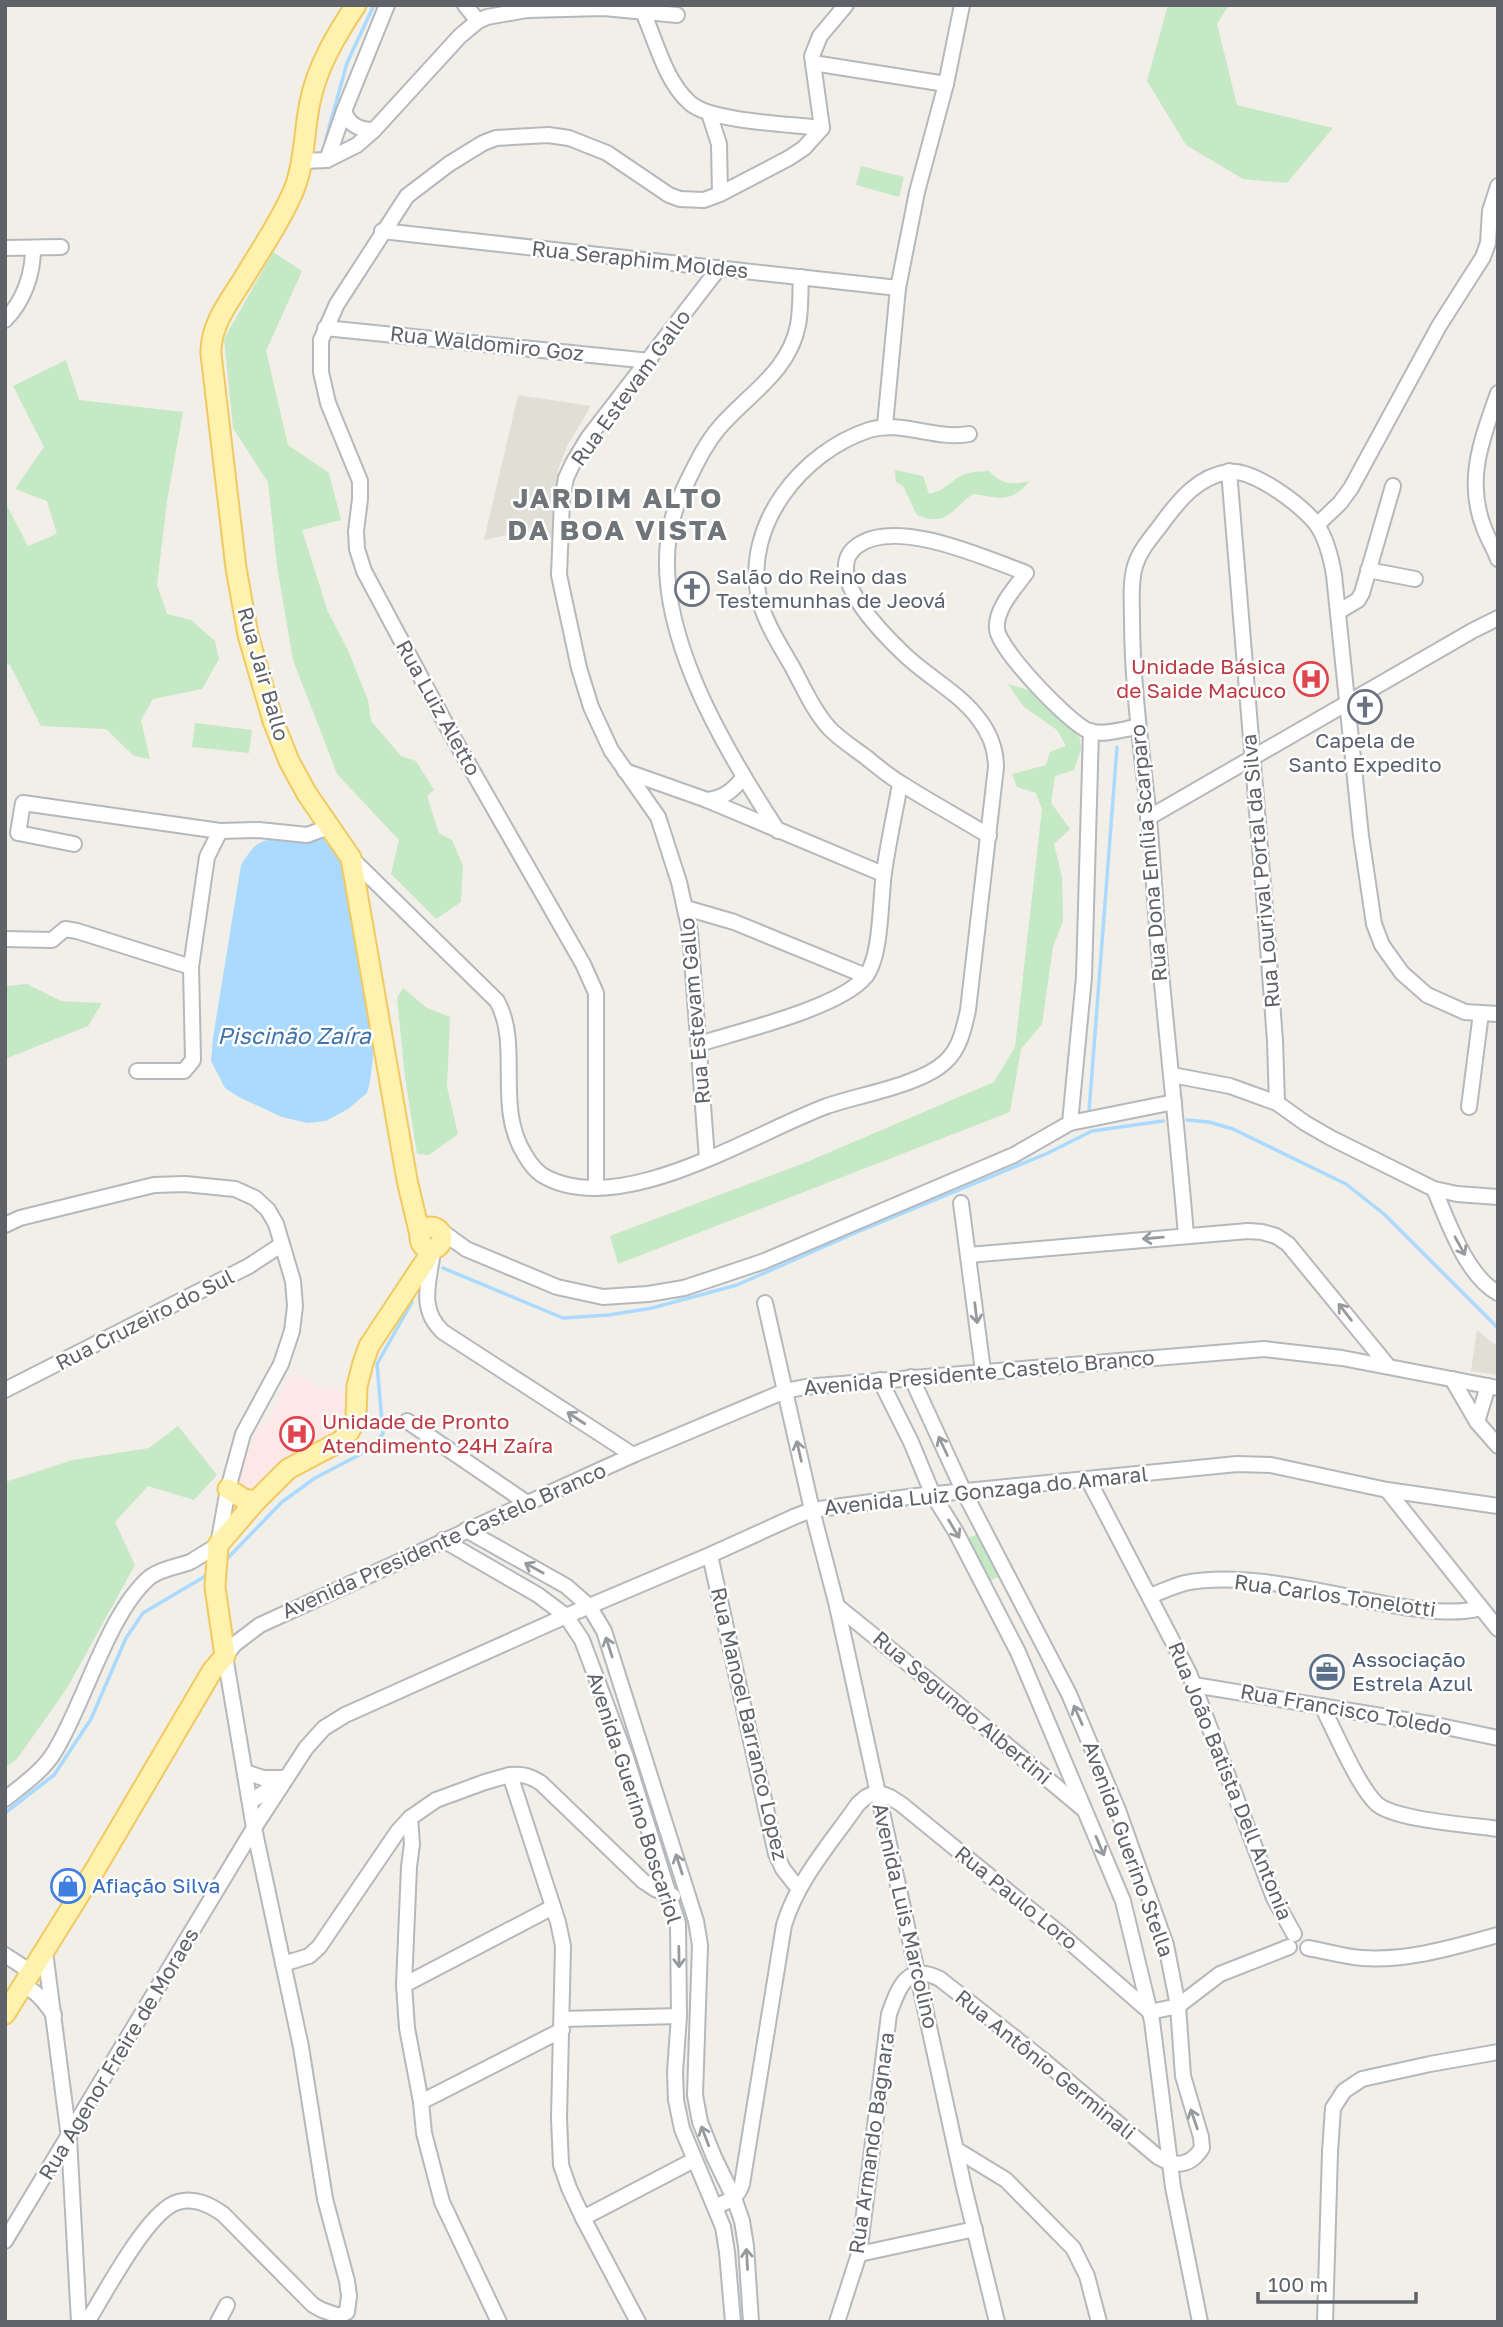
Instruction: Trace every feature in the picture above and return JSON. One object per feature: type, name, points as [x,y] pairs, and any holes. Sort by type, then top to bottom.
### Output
[{"type":"main road","name":"Rua Jair Ballo","points":[[356,5],[337,32],[322,65],[310,101],[302,161],[295,188],[259,254],[222,312],[211,342],[211,354],[236,568],[248,635],[273,721],[289,761],[351,858],[409,1187],[431,1241]]},
{"type":"main road","points":[[225,1656],[215,1587],[217,1555],[256,1501],[288,1469],[341,1441],[349,1432],[356,1419],[357,1386],[369,1346],[420,1268],[431,1241]]},
{"type":"main road","points":[[228,1489],[244,1499],[256,1501]]},
{"type":"main road","name":"Avenida Presidente Castelo Branco","points":[[5,2014],[45,1952],[212,1671],[225,1656]]},
{"type":"street","points":[[327,160],[387,5]]},
{"type":"street","points":[[465,5],[478,21]]},
{"type":"street","points":[[643,12],[670,75],[689,102],[709,113],[822,128],[812,57],[820,36],[846,5]]},
{"type":"street","points":[[885,425],[898,288],[917,192],[946,84],[962,5]]},
{"type":"street","points":[[302,161],[327,160],[357,145],[460,36],[487,17],[527,10],[603,7],[677,15]]},
{"type":"street","points":[[813,63],[946,84]]},
{"type":"street","points":[[344,111],[347,119],[356,127],[374,130]]},
{"type":"street","points":[[709,113],[719,144],[720,194]]},
{"type":"street","name":"Rua Luiz Aletto","points":[[596,1188],[596,993],[583,964],[449,730],[364,571],[355,531],[360,481],[328,403],[321,372],[321,340],[337,304],[407,196],[472,149],[496,138],[548,135],[569,138],[607,153],[668,195],[704,200],[789,158],[804,148],[822,128]]},
{"type":"street","points":[[1317,525],[1351,488],[1439,326],[1483,257],[1488,243],[1490,211],[1498,186]]},
{"type":"street","name":"Rua Seraphim Moldes","points":[[382,231],[898,288]]},
{"type":"street","points":[[5,248],[61,247]]},
{"type":"street","points":[[5,320],[17,307],[26,287],[32,267],[33,248]]},
{"type":"street","name":"Rua Estevam Gallo","points":[[707,1159],[686,908],[658,817],[601,731],[579,668],[559,575],[559,547],[562,500],[566,478],[573,463],[588,439],[719,268]]},
{"type":"street","points":[[778,831],[743,778],[690,675],[671,596],[669,536],[681,496],[703,451],[719,429],[770,378],[784,360],[798,325],[801,277]]},
{"type":"street","name":"Rua Waldomiro Goz","points":[[325,328],[650,361]]},
{"type":"street","points":[[1496,549],[1484,527],[1478,505],[1476,467],[1478,451],[1498,393]]},
{"type":"street","points":[[968,434],[943,434],[885,425],[847,438],[832,447],[795,479],[776,504],[764,531],[757,581],[759,600],[769,624],[804,689],[834,733],[900,783],[989,835]]},
{"type":"street","points":[[1230,471],[1256,478],[1280,492],[1317,525],[1327,543],[1338,612],[1361,836],[1374,924],[1381,945],[1402,973],[1427,995],[1465,1012],[1498,1014]]},
{"type":"street","name":"Rua Dona Emília Scarparo","points":[[1186,1236],[1161,982],[1149,818],[1137,727],[1132,648],[1132,579],[1140,552],[1187,494],[1207,480],[1230,471]]},
{"type":"street","name":"Rua Lourival Portal da Silva","points":[[1230,471],[1275,1041],[1277,1103]]},
{"type":"street","points":[[1338,612],[1358,600],[1392,486]]},
{"type":"street","points":[[351,858],[497,1002],[505,1019],[507,1034],[510,1118],[514,1136],[531,1165],[542,1175],[562,1182],[596,1188],[643,1181],[739,1147],[812,1112],[914,1079],[945,1063],[959,1042],[968,1010],[989,835],[996,767],[991,739],[977,717],[962,701],[907,657],[861,606],[849,586],[845,572],[846,560],[857,546],[880,537],[899,536],[962,550],[1026,573],[997,621],[998,636],[1003,644],[1060,709],[1091,731],[1105,732],[1137,727]]},
{"type":"street","points":[[1368,570],[1415,579]]},
{"type":"street","points":[[1149,818],[1498,618]]},
{"type":"street","points":[[1070,1122],[1084,977],[1091,731]]},
{"type":"street","points":[[625,771],[706,800],[883,874]]},
{"type":"street","points":[[706,800],[719,799],[730,793],[743,778]]},
{"type":"street","points":[[699,1044],[825,1004],[866,976],[877,942],[883,874],[900,783]]},
{"type":"street","points":[[646,798],[682,792]]},
{"type":"street","points":[[74,844],[18,833],[23,803],[220,831],[258,830],[307,835],[329,827]]},
{"type":"street","points":[[137,1071],[184,1071],[193,1060],[191,967],[207,857],[220,831]]},
{"type":"street","points":[[686,908],[734,922],[866,976]]},
{"type":"street","points":[[5,939],[52,940],[65,929],[191,967]]},
{"type":"street","points":[[1469,1107],[1481,1013]]},
{"type":"street","points":[[1172,1074],[1230,1086],[1277,1103],[1314,1128],[1434,1189],[1457,1194],[1498,1197]]},
{"type":"street","points":[[633,1455],[443,1332],[433,1322],[426,1307],[431,1241],[466,1249],[557,1287],[603,1297],[684,1288],[762,1262],[1014,1154],[1070,1122],[1174,1101]]},
{"type":"street","points":[[5,1226],[20,1218],[154,1185],[210,1185],[235,1189],[255,1198],[268,1210],[276,1224],[293,1281],[295,1306],[292,1331],[281,1364],[243,1434],[228,1489],[217,1555],[169,1567],[152,1575],[136,1592],[117,1623],[54,1754],[38,1772],[5,1799]]},
{"type":"street","points":[[1434,1189],[1452,1230],[1478,1277],[1488,1288],[1498,1293]]},
{"type":"street","points":[[961,1203],[983,1371]]},
{"type":"street","points":[[969,1255],[1262,1232],[1276,1236],[1288,1244],[1388,1366]]},
{"type":"street","name":"Rua Cruzeiro do Sul","points":[[5,1390],[238,1272],[281,1245]]},
{"type":"street","name":"Avenida Luis Marcolino","points":[[765,1303],[812,1510],[837,1606],[997,2322]]},
{"type":"street","name":"Avenida Presidente Castelo Branco","points":[[225,1656],[260,1625],[633,1455],[785,1391],[911,1377],[1264,1349],[1310,1353],[1493,1387]]},
{"type":"street","name":"Avenida Guerino Stella","points":[[880,1380],[911,1442],[933,1495],[956,1532],[1018,1653],[1123,1901],[1150,2012],[1170,2164],[1187,2162],[1202,2148],[1201,2137],[1182,2076],[1178,2006],[1166,1945],[1118,1810],[1069,1695],[964,1492],[911,1377]]},
{"type":"street","points":[[1452,1379],[1477,1422],[1498,1446]]},
{"type":"street","points":[[1477,1422],[1493,1387]]},
{"type":"street","points":[[407,1420],[527,1503]]},
{"type":"street","name":"Avenida Luiz Gonzaga do Amaral","points":[[254,1828],[306,1748],[324,1728],[345,1715],[812,1510],[933,1495],[1248,1464],[1271,1465],[1387,1490],[1498,1506]]},
{"type":"street","name":"Rua João Batista Dell Antonia","points":[[1088,1479],[1194,1685],[1292,1941],[1301,1934],[1306,1936],[1308,1948],[1359,1958],[1383,1959],[1445,1949],[1498,1935]]},
{"type":"street","points":[[1387,1490],[1498,1629]]},
{"type":"street","name":"Avenida Guerino Boscariol","points":[[466,1530],[566,1586],[589,1606],[604,1632],[690,1897],[700,1945],[695,2095],[700,2122],[734,2198],[746,2246],[751,2322]]},
{"type":"street","name":"Avenida Guerino Boscariol","points":[[443,1540],[538,1595],[566,1616],[582,1640],[626,1757],[678,1924],[676,2100],[682,2129],[723,2227],[733,2322]]},
{"type":"street","name":"Rua Manoel Barranco Lopez","points":[[710,1555],[776,1854],[783,1869],[798,1888]]},
{"type":"street","name":"Rua Carlos Tonelotti","points":[[1150,1596],[1182,1584],[1208,1580],[1259,1581],[1421,1610],[1458,1612],[1481,1608]]},
{"type":"street","name":"Rua Segundo Albertini","points":[[837,1606],[1086,1812]]},
{"type":"street","points":[[88,2322],[161,2210],[186,2200],[207,2203],[223,2214],[313,2305],[339,2316],[347,2312],[347,2281],[325,2199],[303,2061],[254,1828],[225,1656]]},
{"type":"street","name":"Rua Francisco Toledo","points":[[1194,1685],[1436,1725],[1498,1738]]},
{"type":"street","points":[[1322,1706],[1366,1790],[1377,1803],[1405,1816],[1498,1829]]},
{"type":"street","points":[[245,1772],[271,1779],[286,1776]]},
{"type":"street","points":[[283,1964],[309,1956],[319,1947],[410,1818],[436,1800],[510,1775],[530,1777],[541,1783],[642,1881],[669,1896],[690,1897]]},
{"type":"street","points":[[510,1775],[563,1946],[559,2147],[561,2165],[583,2218],[638,2322]]},
{"type":"street","name":"Avenida Luiz Gonzaga do Amaral","points":[[250,1802],[286,1776]]},
{"type":"street","points":[[715,2207],[740,2192],[746,2169],[783,1925],[798,1888],[859,1804],[877,1792]]},
{"type":"street","name":"Rua Paulo Loro","points":[[877,1792],[901,1804],[1064,1937],[1150,2012]]},
{"type":"street","points":[[410,1818],[412,1844],[404,1985],[411,2054],[424,2133],[442,2202],[499,2322]]},
{"type":"street","name":"Rua Agenor Freire de Moraes","points":[[5,2241],[254,1828]]},
{"type":"street","points":[[387,1847],[399,1855],[409,1867]]},
{"type":"street","points":[[231,1867],[261,1861]]},
{"type":"street","points":[[404,1985],[553,1907]]},
{"type":"street","points":[[1150,2012],[1178,2006],[1220,1974],[1292,1941]]},
{"type":"street","points":[[45,1952],[69,2137],[79,2322]]},
{"type":"street","points":[[5,1955],[55,2016]]},
{"type":"street","name":"Rua Antônio Germinali","points":[[918,1972],[940,1979],[1170,2164]]},
{"type":"street","name":"Rua Armando Bagnara","points":[[837,2322],[859,2254],[890,2014],[897,1992],[906,1979],[918,1972]]},
{"type":"street","points":[[421,2102],[562,2024],[679,2017]]},
{"type":"street","points":[[1325,2322],[1330,2152],[1334,2108],[1338,2098],[1353,2083],[1362,2079],[1498,2052]]},
{"type":"street","points":[[957,2150],[1006,2180],[1073,2248],[1087,2276],[1099,2322]]},
{"type":"street","points":[[583,2218],[694,2160]]},
{"type":"street","points":[[1170,2164],[1200,2322]]},
{"type":"street","points":[[859,2254],[975,2229]]},
{"type":"street","points":[[218,2322],[228,2305]]},
{"type":"shaded area","points":[[518,395],[591,406],[567,446],[558,470],[551,542],[507,535],[484,540]]},
{"type":"shaded area","points":[[1477,1330],[1498,1347],[1498,1375],[1471,1371]]},
{"type":"shaded area","name":"Unidade de Pronto Atendimento 24H Zaíra","points":[[295,1373],[323,1390],[331,1385],[352,1397],[346,1423],[335,1439],[306,1453],[283,1460],[254,1488],[235,1484],[238,1467],[258,1428],[271,1418],[284,1384]]},
{"type":"green space","points":[[1168,5],[1229,5],[1217,24],[1237,105],[1333,128],[1287,183],[1243,179],[1186,145],[1147,81]]},
{"type":"green space","points":[[861,166],[904,177],[899,197],[856,185]]},
{"type":"green space","points":[[273,252],[302,271],[266,351],[288,445],[329,473],[341,520],[302,530],[328,612],[347,648],[368,700],[371,721],[401,756],[416,761],[434,790],[427,796],[439,833],[452,840],[463,866],[461,902],[436,919],[391,874],[399,840],[337,774],[293,660],[277,566],[268,482],[233,428],[224,339]]},
{"type":"green space","points":[[66,360],[79,400],[183,412],[167,501],[157,585],[167,614],[191,620],[215,641],[219,659],[202,689],[153,699],[141,720],[150,759],[134,756],[106,729],[41,726],[10,665],[5,664],[5,502],[28,546],[57,534],[47,501],[15,489],[44,447],[13,386]]},
{"type":"green space","points":[[895,470],[923,476],[929,494],[960,476],[974,472],[989,471],[1008,483],[1030,481],[1016,493],[1004,498],[973,494],[948,515],[935,519],[917,515],[903,486],[896,482]]},
{"type":"green space","points":[[1008,684],[1035,692],[1080,738],[1081,749],[1074,770],[1055,776],[1051,803],[1070,829],[1054,844],[1062,877],[1063,921],[1053,947],[1042,1024],[1021,1049],[1010,1112],[618,1264],[610,1236],[802,1164],[994,1082],[1015,1047],[1042,809],[1036,793],[1017,787],[1012,774],[1046,765],[1050,752],[1066,746],[1057,730],[1024,707]]},
{"type":"green space","points":[[195,723],[252,730],[249,753],[192,747]]},
{"type":"green space","points":[[27,984],[61,1001],[102,1003],[88,1026],[5,1059],[5,986]]},
{"type":"green space","points":[[403,988],[427,1008],[450,1017],[447,1087],[458,1134],[429,1155],[417,1154],[405,1077],[397,998]]},
{"type":"green space","points":[[178,1426],[217,1475],[194,1500],[148,1486],[115,1522],[135,1565],[67,1688],[17,1759],[5,1767],[5,1482],[73,1460],[149,1448]]},
{"type":"green space","points":[[978,1534],[1000,1576],[985,1583],[964,1540]]},
{"type":"water","name":"Piscinão Zaíra","points":[[330,835],[344,858],[374,1048],[367,1093],[348,1109],[326,1121],[307,1123],[282,1117],[225,1088],[211,1061],[241,865],[260,843],[289,837]]},
{"type":"waterway","points":[[326,139],[347,63],[374,5]]},
{"type":"waterway","points":[[1089,1112],[1117,747]]},
{"type":"waterway","points":[[1187,1120],[1209,1122],[1233,1129],[1346,1184],[1384,1214],[1498,1328]]},
{"type":"waterway","points":[[443,1268],[563,1318],[609,1315],[652,1308],[737,1285],[1048,1153],[1092,1131],[1163,1121]]},
{"type":"waterway","points":[[223,1563],[282,1502],[315,1478],[363,1453],[383,1434],[377,1364],[412,1302]]},
{"type":"waterway","points":[[5,1813],[54,1775],[91,1719],[126,1638],[143,1613],[209,1574]]},
{"type":"place","name":"Salão do Reino das Testemunhas de Jeová","points":[[692,589]]},
{"type":"place","name":"Unidade Básica de Saide Macuco","points":[[1311,679]]},
{"type":"place","name":"Capela de Santo Expedito","points":[[1365,707]]},
{"type":"place","name":"Unidade de Pronto Atendimento 24H Zaíra","points":[[297,1434]]},
{"type":"place","name":"Associação Estrela Azul","points":[[1327,1672]]},
{"type":"place","name":"Afiação Silva","points":[[68,1886]]},
{"type":"district","name":"JARDIM ALTO DA BOA VISTA","points":[[618,514]]}]
